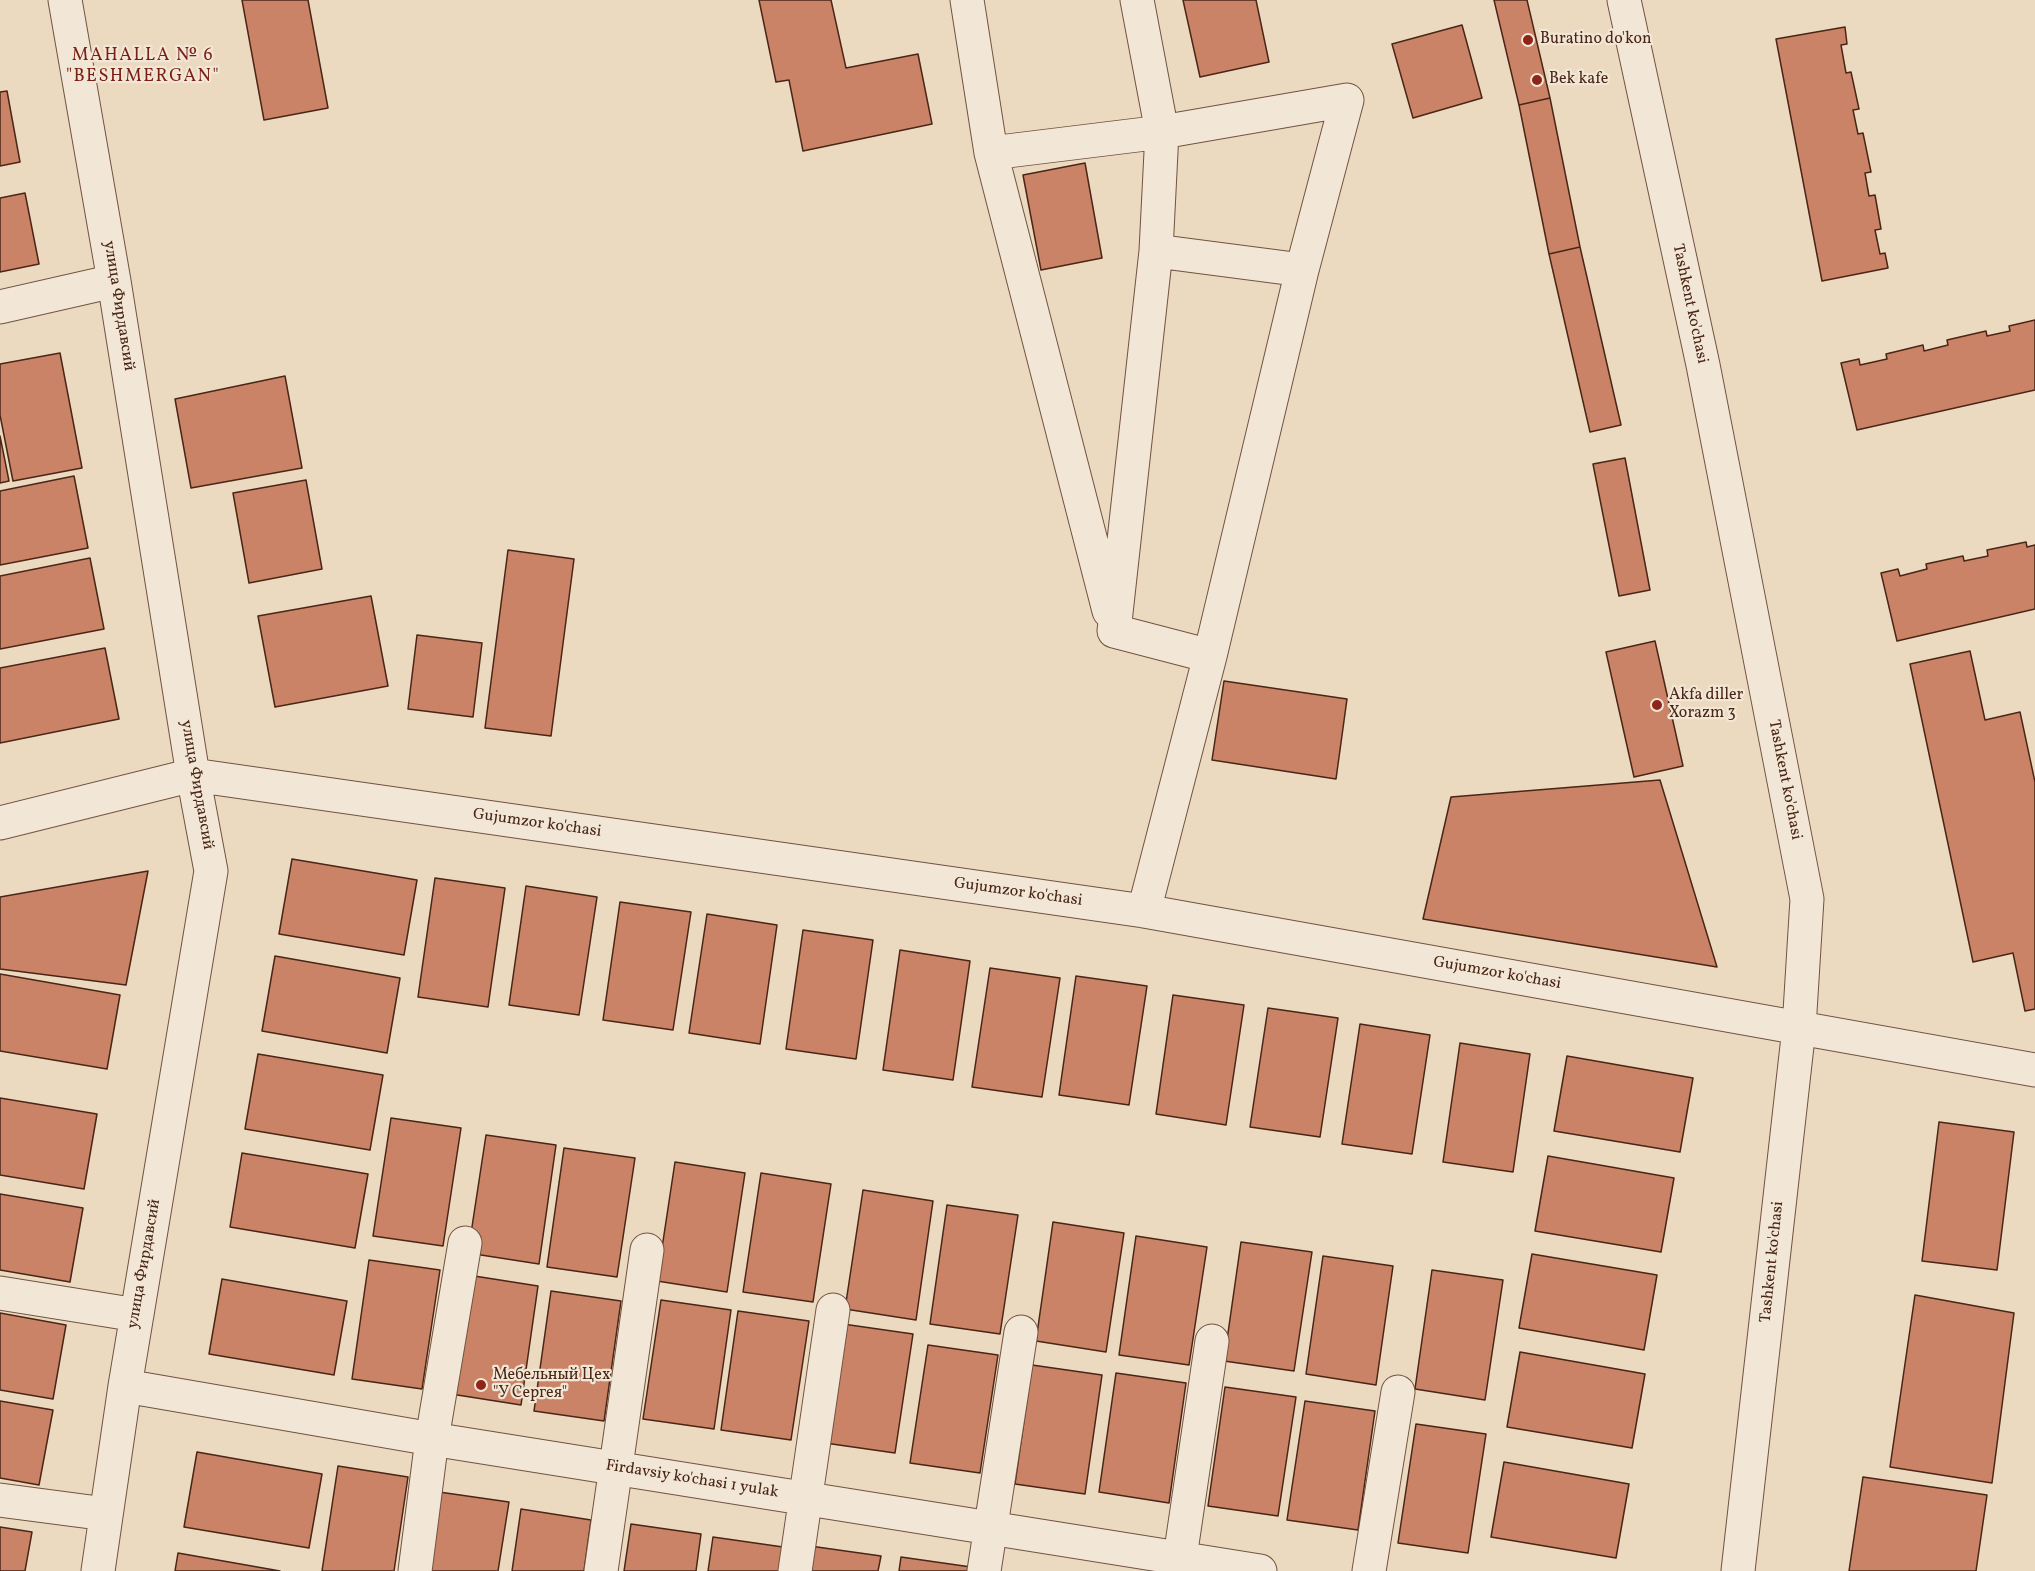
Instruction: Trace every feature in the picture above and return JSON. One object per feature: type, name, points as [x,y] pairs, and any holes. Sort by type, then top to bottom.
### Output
[{"type":"street","name":"улица Фирдавсий","points":[[64,0],[114,280],[193,775],[211,871],[125,1386],[98,1571]]},
{"type":"street","points":[[967,0],[991,153],[1114,631]]},
{"type":"street","points":[[1114,631],[1156,251],[1162,132],[1137,0]]},
{"type":"street","name":"Tashkent ko'chasi","points":[[1624,0],[1702,365],[1807,899],[1799,1028],[1738,1571]]},
{"type":"street","points":[[991,153],[1162,132],[1347,100],[1302,270],[1210,656],[1144,911]]},
{"type":"street","points":[[1156,251],[1302,270]]},
{"type":"street","points":[[0,308],[114,280]]},
{"type":"street","points":[[1114,631],[1210,656]]},
{"type":"street","name":"Gujumzor ko'chasi","points":[[0,823],[193,775],[1144,911],[2035,1070]]},
{"type":"street","points":[[415,1571],[432,1439],[465,1243]]},
{"type":"street","points":[[601,1571],[647,1250]]},
{"type":"street","points":[[0,1293],[137,1315]]},
{"type":"street","points":[[795,1571],[833,1310]]},
{"type":"street","points":[[984,1571],[1021,1332]]},
{"type":"street","points":[[1179,1564],[1212,1341]]},
{"type":"street","name":"Firdavsiy ko'chasi 1 yulak","points":[[125,1386],[432,1439],[990,1528],[1179,1564],[1260,1571]]},
{"type":"street","points":[[1369,1571],[1398,1392]]},
{"type":"street","points":[[0,1500],[106,1515]]},
{"type":"building","points":[[242,0],[308,0],[328,108],[264,120]]},
{"type":"building","points":[[759,0],[831,0],[846,68],[918,54],[932,124],[803,151],[789,80],[776,82]]},
{"type":"building","points":[[1183,0],[1256,0],[1269,62],[1200,77]]},
{"type":"building","points":[[1494,0],[1527,0],[1550,98],[1519,105]]},
{"type":"building","points":[[1462,25],[1482,98],[1413,118],[1392,44]]},
{"type":"building","points":[[1845,27],[1847,44],[1841,45],[1846,73],[1851,72],[1859,109],[1853,110],[1858,134],[1863,133],[1871,172],[1865,173],[1869,196],[1875,195],[1881,229],[1875,230],[1880,254],[1885,253],[1888,268],[1822,281],[1776,39]]},
{"type":"building","points":[[7,91],[20,162],[0,166],[0,92]]},
{"type":"building","points":[[1550,98],[1580,247],[1549,254],[1519,105]]},
{"type":"building","points":[[1085,163],[1102,258],[1041,270],[1023,175]]},
{"type":"building","points":[[25,193],[39,264],[0,272],[0,198]]},
{"type":"building","points":[[1580,247],[1621,425],[1590,432],[1549,254]]},
{"type":"building","points":[[2035,320],[2035,390],[1857,430],[1841,363],[1859,359],[1860,365],[1887,359],[1886,354],[1923,345],[1924,351],[1948,345],[1947,340],[1986,331],[1987,336],[2010,331],[2009,326]]},
{"type":"building","points":[[60,353],[82,468],[13,481],[0,415],[0,364]]},
{"type":"building","points":[[285,376],[302,468],[191,488],[175,399]]},
{"type":"building","points":[[0,436],[9,481],[0,483]]},
{"type":"building","points":[[1625,458],[1650,590],[1619,596],[1593,464]]},
{"type":"building","points":[[74,476],[88,548],[0,565],[0,491]]},
{"type":"building","points":[[306,480],[322,569],[249,583],[233,493]]},
{"type":"building","points":[[2026,542],[2027,547],[2035,545],[2035,609],[1897,641],[1881,573],[1898,569],[1900,576],[1927,569],[1926,564],[1963,556],[1964,561],[1988,556],[1987,550]]},
{"type":"building","points":[[508,550],[574,559],[551,736],[485,728]]},
{"type":"building","points":[[90,558],[104,629],[0,649],[0,576]]},
{"type":"building","points":[[371,596],[388,686],[275,707],[258,616]]},
{"type":"building","points":[[417,635],[482,643],[473,717],[408,709]]},
{"type":"building","points":[[1655,641],[1683,766],[1634,777],[1606,652]]},
{"type":"building","points":[[105,648],[119,719],[0,743],[0,668]]},
{"type":"building","points":[[1970,651],[1985,720],[2020,712],[2035,782],[2035,1009],[2025,1011],[2013,953],[1973,962],[1910,664]]},
{"type":"building","points":[[1224,681],[1347,699],[1336,779],[1212,760]]},
{"type":"building","points":[[1660,780],[1717,967],[1423,919],[1451,797]]},
{"type":"building","points":[[292,859],[417,880],[404,955],[279,934]]},
{"type":"building","points":[[148,871],[126,985],[0,969],[0,897]]},
{"type":"building","points":[[435,878],[505,888],[488,1007],[418,997]]},
{"type":"building","points":[[526,886],[597,897],[579,1015],[509,1005]]},
{"type":"building","points":[[620,902],[691,912],[673,1030],[603,1020]]},
{"type":"building","points":[[707,914],[777,925],[760,1044],[689,1033]]},
{"type":"building","points":[[803,930],[873,940],[856,1059],[786,1049]]},
{"type":"building","points":[[900,950],[970,961],[953,1080],[883,1070]]},
{"type":"building","points":[[275,956],[400,978],[387,1053],[262,1031]]},
{"type":"building","points":[[990,968],[1060,978],[1042,1097],[972,1087]]},
{"type":"building","points":[[0,974],[120,995],[107,1069],[0,1051]]},
{"type":"building","points":[[1076,976],[1147,986],[1129,1105],[1059,1095]]},
{"type":"building","points":[[1173,995],[1244,1005],[1226,1125],[1156,1114]]},
{"type":"building","points":[[1268,1008],[1338,1018],[1320,1137],[1250,1127]]},
{"type":"building","points":[[1360,1024],[1430,1035],[1412,1154],[1342,1144]]},
{"type":"building","points":[[1460,1043],[1530,1054],[1513,1172],[1443,1162]]},
{"type":"building","points":[[258,1054],[383,1075],[370,1150],[245,1129]]},
{"type":"building","points":[[1567,1056],[1693,1078],[1680,1152],[1554,1131]]},
{"type":"building","points":[[0,1098],[97,1114],[84,1189],[0,1175]]},
{"type":"building","points":[[391,1118],[461,1128],[443,1246],[373,1236]]},
{"type":"building","points":[[1939,1122],[2014,1132],[1997,1270],[1922,1261]]},
{"type":"building","points":[[486,1135],[556,1145],[539,1264],[468,1253]]},
{"type":"building","points":[[564,1148],[635,1158],[617,1277],[547,1267]]},
{"type":"building","points":[[242,1153],[368,1174],[355,1248],[230,1227]]},
{"type":"building","points":[[1548,1156],[1674,1178],[1661,1252],[1535,1231]]},
{"type":"building","points":[[675,1162],[745,1173],[727,1292],[657,1281]]},
{"type":"building","points":[[761,1173],[831,1184],[813,1302],[743,1292]]},
{"type":"building","points":[[863,1190],[933,1201],[916,1320],[845,1309]]},
{"type":"building","points":[[0,1194],[83,1208],[70,1282],[0,1270]]},
{"type":"building","points":[[947,1205],[1018,1215],[1000,1334],[930,1324]]},
{"type":"building","points":[[1053,1222],[1124,1233],[1106,1352],[1036,1341]]},
{"type":"building","points":[[1136,1236],[1207,1247],[1189,1365],[1119,1355]]},
{"type":"building","points":[[1241,1242],[1312,1252],[1294,1371],[1224,1361]]},
{"type":"building","points":[[1532,1254],[1657,1275],[1644,1350],[1519,1328]]},
{"type":"building","points":[[1323,1256],[1393,1266],[1376,1385],[1306,1374]]},
{"type":"building","points":[[369,1260],[440,1270],[422,1389],[352,1379]]},
{"type":"building","points":[[1432,1270],[1503,1280],[1485,1400],[1415,1389]]},
{"type":"building","points":[[468,1275],[538,1286],[521,1405],[451,1394]]},
{"type":"building","points":[[222,1279],[347,1301],[334,1375],[209,1354]]},
{"type":"building","points":[[551,1291],[621,1301],[604,1421],[534,1411]]},
{"type":"building","points":[[1915,1295],[2014,1313],[1992,1483],[1890,1467]]},
{"type":"building","points":[[661,1300],[731,1310],[714,1429],[643,1419]]},
{"type":"building","points":[[738,1311],[809,1321],[791,1440],[721,1430]]},
{"type":"building","points":[[0,1313],[66,1325],[53,1399],[0,1390]]},
{"type":"building","points":[[843,1324],[913,1334],[895,1453],[825,1443]]},
{"type":"building","points":[[928,1345],[998,1355],[980,1473],[910,1463]]},
{"type":"building","points":[[1520,1352],[1645,1374],[1632,1448],[1507,1427]]},
{"type":"building","points":[[1032,1365],[1102,1375],[1085,1494],[1015,1484]]},
{"type":"building","points":[[1116,1373],[1186,1383],[1169,1503],[1099,1492]]},
{"type":"building","points":[[1225,1387],[1296,1397],[1278,1516],[1208,1506]]},
{"type":"building","points":[[0,1401],[53,1410],[39,1485],[0,1478]]},
{"type":"building","points":[[1305,1401],[1375,1411],[1358,1530],[1287,1520]]},
{"type":"building","points":[[1416,1424],[1486,1434],[1468,1553],[1398,1543]]},
{"type":"building","points":[[197,1452],[322,1474],[309,1548],[184,1527]]},
{"type":"building","points":[[1504,1462],[1629,1484],[1616,1558],[1491,1537]]},
{"type":"building","points":[[338,1466],[408,1477],[394,1571],[322,1571]]},
{"type":"building","points":[[1863,1477],[1987,1495],[1976,1571],[1849,1571]]},
{"type":"building","points":[[439,1492],[509,1502],[498,1571],[427,1571]]},
{"type":"building","points":[[521,1509],[591,1520],[584,1571],[512,1571]]},
{"type":"building","points":[[631,1524],[701,1534],[696,1571],[624,1571]]},
{"type":"building","points":[[0,1527],[32,1532],[25,1571],[0,1571]]},
{"type":"building","points":[[713,1537],[783,1547],[779,1571],[708,1571]]},
{"type":"building","points":[[810,1546],[881,1556],[878,1571],[807,1571]]},
{"type":"building","points":[[178,1553],[280,1571],[175,1571]]},
{"type":"building","points":[[901,1557],[971,1567],[970,1571],[899,1571]]},
{"type":"place","name":"Buratino do'kon","points":[[1528,40]]},
{"type":"place","name":"Bek kafe","points":[[1537,80]]},
{"type":"place","name":"Akfa diller Xorazm 3","points":[[1657,705]]},
{"type":"place","name":"Мебельный Цех \"У Сергея\"","points":[[481,1385]]},
{"type":"district","name":"MAHALLA № 6 \"BESHMERGAN\"","points":[[143,67]]}]
